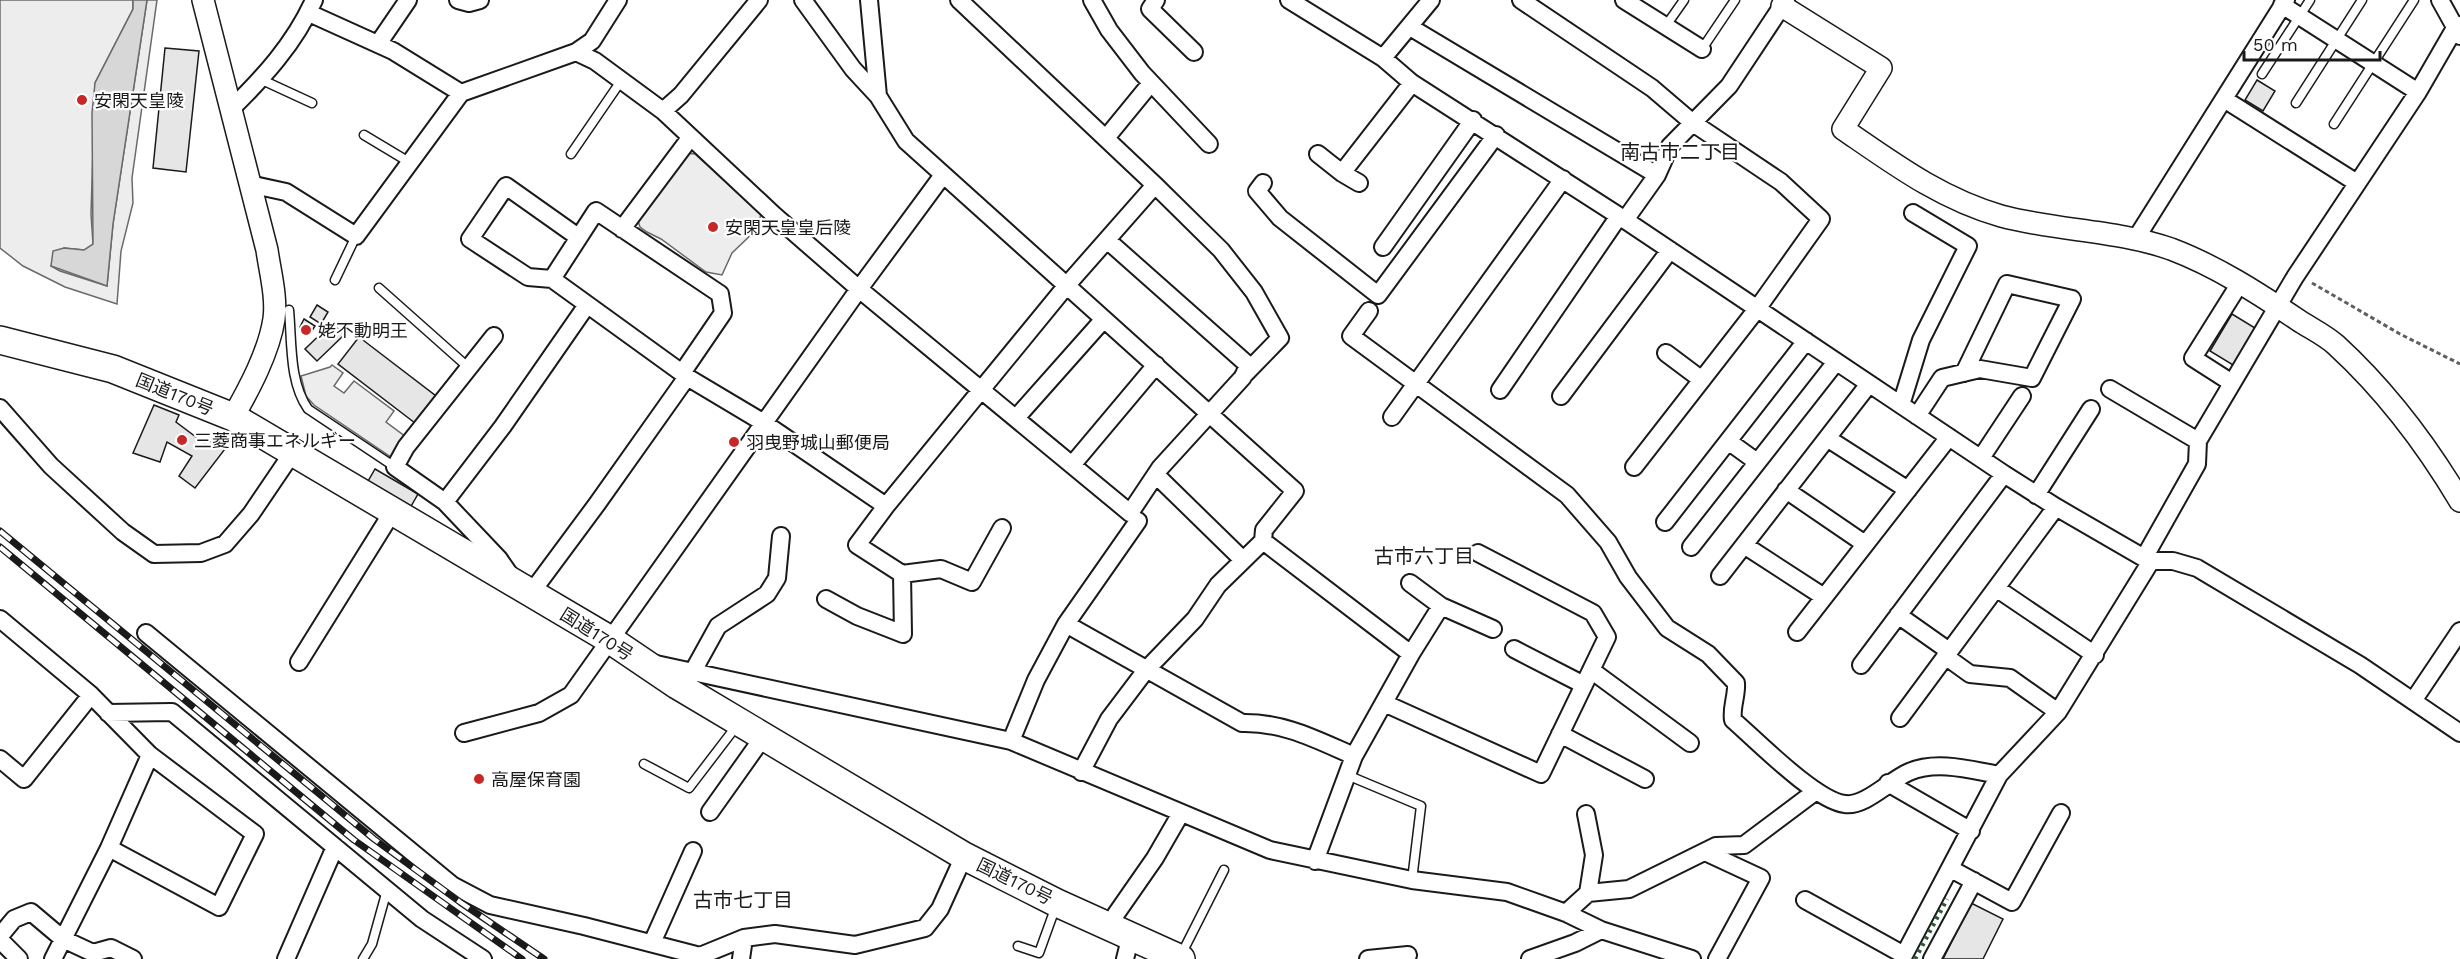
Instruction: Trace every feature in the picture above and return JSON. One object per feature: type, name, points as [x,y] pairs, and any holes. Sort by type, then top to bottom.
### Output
[{"type":"highway","name":"国道170号","points":[[0,340],[113,369],[232,417],[609,639],[640,661],[684,679],[740,721],[964,856],[1058,903],[1123,940],[1180,959]]},
{"type":"street","points":[[203,0],[267,250],[273,288],[274,319],[251,385],[232,417]]},
{"type":"street","points":[[378,44],[408,0]]},
{"type":"street","points":[[458,0],[469,3],[480,0]]},
{"type":"street","points":[[249,184],[286,192],[356,236],[460,93],[576,52],[592,41],[618,0]]},
{"type":"street","points":[[663,111],[681,95],[759,0]]},
{"type":"street","points":[[803,0],[853,69],[878,96],[906,141],[1295,491],[1264,530],[1263,541],[1242,559],[1218,585],[1196,619],[1146,670],[1109,719],[1081,772]]},
{"type":"street","points":[[870,0],[878,96]]},
{"type":"street","points":[[576,52],[595,61],[663,111],[690,138],[859,289],[1130,513],[1156,475],[1209,413],[1280,338],[1254,292],[1221,250],[959,0]]},
{"type":"street","points":[[1092,0],[1109,30],[1151,83],[1209,144]]},
{"type":"street","points":[[1156,0],[1150,9],[1194,52]]},
{"type":"street","points":[[1289,0],[1383,58],[1412,83],[1563,179],[2036,495],[2147,559],[2173,561],[2197,568],[2360,665],[2460,733]]},
{"type":"street","points":[[1383,58],[1431,0]]},
{"type":"street","points":[[1521,0],[1652,88],[1693,123],[1781,182],[1821,219],[1757,309],[1634,467]]},
{"type":"street","points":[[1805,900],[1903,957],[1999,775],[2058,712],[2095,655],[2197,464],[2198,441],[2296,274],[2458,30],[2440,0]]},
{"type":"street","points":[[1629,2],[1702,50]]},
{"type":"street","points":[[1500,390],[1622,218],[1657,175],[1670,146],[1729,86],[1781,2],[1881,68],[1843,129],[1935,190],[1958,202],[2003,216],[2135,240],[2170,249],[2240,283],[2334,343],[2374,384],[2418,437],[2460,501]]},
{"type":"street","points":[[2135,240],[2284,3],[2299,16],[2418,92]]},
{"type":"street","points":[[230,110],[292,41],[312,6],[393,51],[460,93]]},
{"type":"street","points":[[1410,27],[1657,175]]},
{"type":"street","points":[[1106,138],[1151,83]]},
{"type":"street","points":[[1342,173],[1412,83]]},
{"type":"street","points":[[2224,99],[2357,183]]},
{"type":"street","points":[[1383,247],[1473,120]]},
{"type":"street","points":[[1263,183],[1257,191],[1280,218],[1378,295],[1496,135]]},
{"type":"street","points":[[622,228],[690,138]]},
{"type":"street","points":[[1318,154],[1359,183]]},
{"type":"street","points":[[464,733],[539,714],[571,695],[859,289],[943,176]]},
{"type":"street","points":[[1392,417],[1563,179]]},
{"type":"street","points":[[1002,528],[972,582],[941,569],[902,574],[857,545],[886,506],[1067,285],[1155,185]]},
{"type":"street","points":[[578,237],[506,186],[470,239],[528,277],[552,279],[685,375],[764,423],[886,506]]},
{"type":"street","points":[[494,336],[406,447],[395,467],[445,502],[524,589],[685,375],[723,313],[720,294],[596,211],[552,279]]},
{"type":"street","points":[[1901,405],[1921,340],[1968,246],[1912,213]]},
{"type":"street","points":[[1107,240],[1248,365],[1243,377]]},
{"type":"street","points":[[1561,396],[1670,250]]},
{"type":"street","points":[[2232,382],[2193,358],[2240,283]]},
{"type":"street","points":[[1917,416],[1942,378],[1964,373],[1980,369],[2032,378],[2072,299],[2007,284],[1964,373]]},
{"type":"street","points":[[445,502],[503,426],[587,305]]},
{"type":"street","points":[[1369,310],[1351,336],[1567,495],[1608,542],[1628,577],[1667,628],[1708,654],[1736,683],[1737,692],[1732,709],[1733,720],[1815,791],[1843,804],[1854,804],[1873,795],[1888,783],[1926,767],[1952,767],[1999,775]]},
{"type":"street","points":[[1016,418],[1104,319]]},
{"type":"street","points":[[1665,522],[1806,341]]},
{"type":"street","points":[[1666,353],[1702,380]]},
{"type":"street","points":[[1691,547],[1836,362]]},
{"type":"street","points":[[1072,465],[1156,365]]},
{"type":"street","points":[[1720,576],[1869,384]]},
{"type":"street","points":[[2110,389],[2198,441]]},
{"type":"street","points":[[1981,458],[2022,396]]},
{"type":"street","points":[[0,408],[51,466],[123,532],[154,554],[201,553],[225,544],[251,514],[293,452]]},
{"type":"street","points":[[2036,495],[2091,409]]},
{"type":"street","points":[[1797,632],[1949,437]]},
{"type":"street","points":[[1827,438],[1908,490]]},
{"type":"street","points":[[1728,441],[1757,462]]},
{"type":"street","points":[[1861,665],[2004,474]]},
{"type":"street","points":[[1156,475],[1242,559]]},
{"type":"street","points":[[1786,490],[1865,544]]},
{"type":"street","points":[[1900,718],[2056,507]]},
{"type":"street","points":[[299,662],[393,511]]},
{"type":"street","points":[[1011,741],[1036,680],[1066,624],[1138,521]]},
{"type":"street","points":[[781,536],[777,578],[767,594],[718,626],[684,679],[1011,741],[1270,850],[1412,880],[1507,892],[1566,913],[1600,930],[1692,959]]},
{"type":"street","points":[[1263,541],[1411,654]]},
{"type":"street","points":[[1744,545],[1824,597]]},
{"type":"street","points":[[1384,703],[1541,774],[1607,637],[1593,613],[1478,553]]},
{"type":"street","points":[[826,599],[857,616],[903,634],[902,574]]},
{"type":"street","points":[[1410,583],[1441,606],[1493,629]]},
{"type":"street","points":[[1996,588],[2095,655]]},
{"type":"street","points":[[1315,861],[1354,756],[1411,654],[1441,606]]},
{"type":"street","points":[[1898,615],[1970,674],[2010,678],[2058,712]]},
{"type":"street","points":[[0,619],[91,695],[150,755],[255,834],[219,907],[109,848]]},
{"type":"street","points":[[1066,624],[1242,723],[1264,722],[1292,730],[1354,756]]},
{"type":"street","points":[[2413,701],[2460,631]]},
{"type":"street","points":[[146,633],[452,885],[490,904],[700,956],[707,956],[744,938],[775,934],[855,945],[925,928],[940,909],[964,856]]},
{"type":"street","points":[[1514,650],[1588,677],[1690,743]]},
{"type":"street","points":[[0,759],[24,778],[91,695]]},
{"type":"street","points":[[108,713],[172,711],[422,919],[481,958]]},
{"type":"street","points":[[1560,735],[1645,779]]},
{"type":"street","points":[[710,812],[764,736]]},
{"type":"street","points":[[53,959],[109,848],[150,755]]},
{"type":"street","points":[[1888,783],[1971,831]]},
{"type":"street","points":[[1566,913],[1588,893],[1629,889],[1716,846],[1743,845],[1815,791]]},
{"type":"street","points":[[1123,940],[1116,914],[1155,858],[1181,813]]},
{"type":"street","points":[[1951,869],[2012,902],[2061,813]]},
{"type":"street","points":[[1586,814],[1594,855],[1588,893]]},
{"type":"street","points":[[286,959],[336,848]]},
{"type":"street","points":[[652,944],[693,851]]},
{"type":"street","points":[[1706,852],[1761,878],[1717,959]]},
{"type":"street","points":[[1932,959],[1974,881]]},
{"type":"street","points":[[19,959],[0,938],[14,919],[31,912],[63,939],[93,953],[111,948],[133,959]]},
{"type":"street","points":[[1530,959],[1575,944],[1600,930]]},
{"type":"street","points":[[741,959],[744,938]]},
{"type":"street","points":[[1635,959],[1643,944]]},
{"type":"street","points":[[1368,959],[1408,955]]},
{"type":"lane","points":[[1665,27],[1684,0]]},
{"type":"lane","points":[[1702,50],[1736,0]]},
{"type":"lane","points":[[2262,74],[2310,0]]},
{"type":"lane","points":[[2296,103],[2362,0]]},
{"type":"lane","points":[[2334,124],[2414,0]]},
{"type":"lane","points":[[260,79],[312,103]]},
{"type":"lane","points":[[571,154],[621,81]]},
{"type":"lane","points":[[364,135],[409,162]]},
{"type":"lane","points":[[334,280],[356,236]]},
{"type":"lane","points":[[380,288],[469,368]]},
{"type":"lane","points":[[289,310],[294,368],[300,398],[308,409],[395,467]]},
{"type":"lane","points":[[644,764],[689,788],[740,721]]},
{"type":"lane","points":[[1347,775],[1421,806],[1412,880]]},
{"type":"lane","points":[[1180,959],[1224,870]]},
{"type":"lane","points":[[363,959],[372,944],[387,890]]},
{"type":"lane","points":[[1018,946],[1040,953],[1058,903]]},
{"type":"path","points":[[2296,274],[2400,334],[2460,364]]},
{"type":"shaded area","points":[[0,0],[133,0],[133,9],[95,83],[91,214],[93,244],[84,250],[64,248],[51,266],[107,286],[113,224],[147,0],[157,0],[132,178],[133,203],[121,251],[117,304],[65,287],[23,266],[0,248]]},
{"type":"shaded area","points":[[133,0],[147,0],[113,224],[107,286],[51,266],[53,251],[64,248],[84,250],[93,244],[92,113],[95,83],[133,9]]},
{"type":"shaded area","points":[[684,153],[695,154],[761,214],[757,229],[732,253],[722,275],[706,272],[661,239],[640,227],[638,221]]},
{"type":"shaded area","points":[[332,365],[343,373],[334,386],[344,393],[354,381],[394,411],[386,422],[406,437],[391,457],[314,405],[306,396],[301,376]]},
{"type":"building","points":[[165,48],[199,51],[186,172],[153,168]]},
{"type":"building","points":[[2257,80],[2275,91],[2263,111],[2245,100]]},
{"type":"building","points":[[317,305],[328,312],[321,324],[310,317]]},
{"type":"building","points":[[2232,314],[2255,328],[2233,365],[2210,351]]},
{"type":"building","points":[[304,319],[315,326],[310,334],[300,327]]},
{"type":"building","points":[[332,323],[344,335],[317,361],[305,349]]},
{"type":"building","points":[[359,337],[436,396],[415,423],[338,364]]},
{"type":"building","points":[[154,405],[179,415],[176,422],[204,443],[214,441],[225,449],[195,488],[179,476],[192,456],[167,442],[160,462],[133,453]]},
{"type":"building","points":[[375,469],[418,494],[410,508],[367,483]]},
{"type":"building","points":[[1971,903],[2003,919],[1983,959],[1943,959]]},
{"type":"railway","points":[[0,531],[374,839],[460,902],[544,959]]},
{"type":"railway","points":[[0,547],[354,840],[522,959]]},
{"type":"hedge","points":[[1915,959],[1947,899]]},
{"type":"place","name":"安閑天皇陵","points":[[82,100]]},
{"type":"place","name":"安閑天皇皇后陵","points":[[713,227]]},
{"type":"place","name":"姥不動明王","points":[[306,330]]},
{"type":"place","name":"三菱商事エネルギー","points":[[182,440]]},
{"type":"place","name":"羽曳野城山郵便局","points":[[734,442]]},
{"type":"place","name":"高屋保育園","points":[[479,779]]},
{"type":"district","name":"南古市二丁目","points":[[1680,152]]},
{"type":"district","name":"古市六丁目","points":[[1424,556]]},
{"type":"district","name":"古市七丁目","points":[[743,900]]}]
